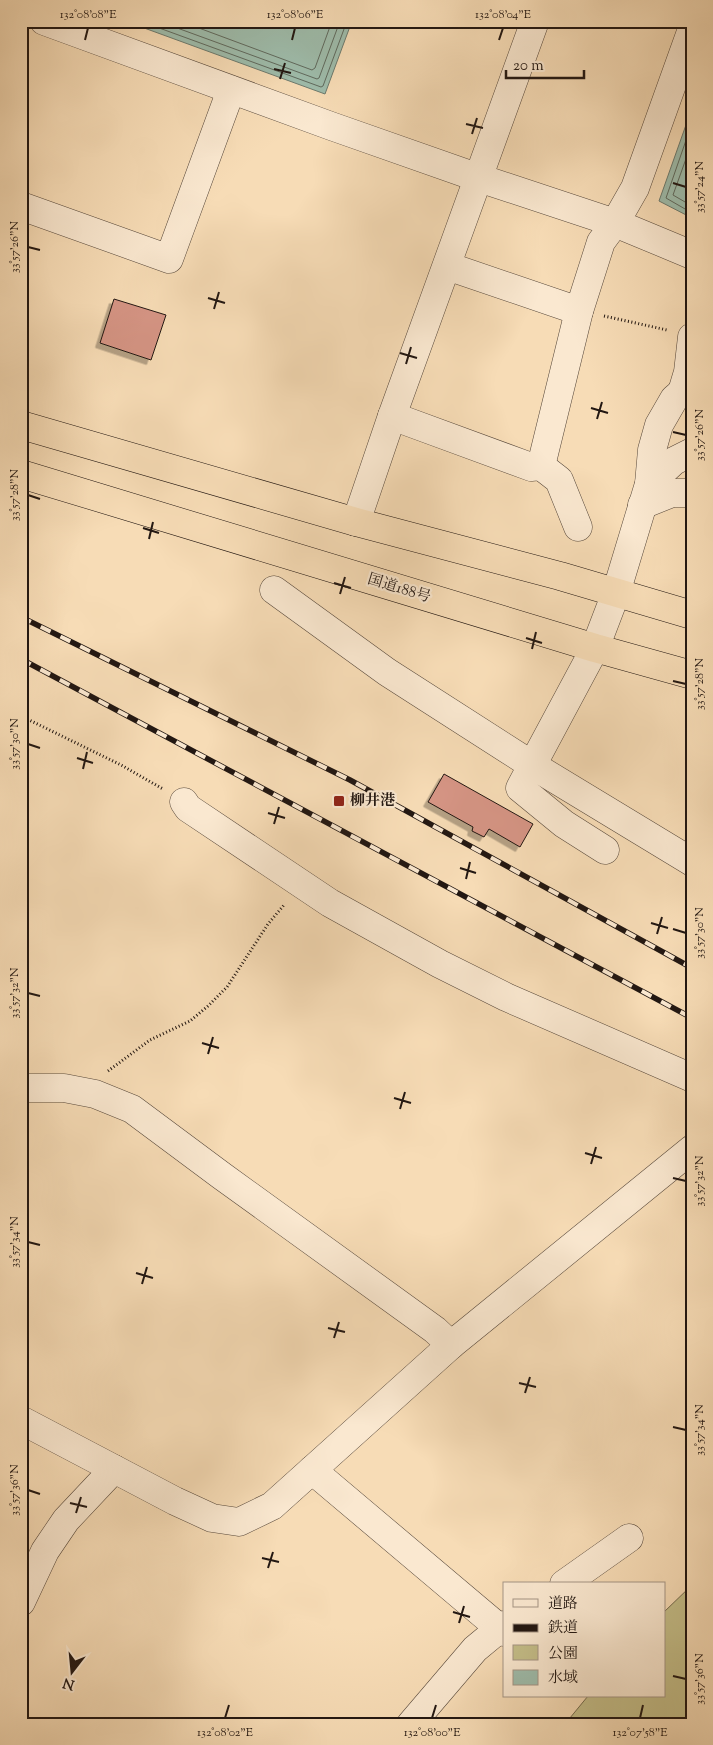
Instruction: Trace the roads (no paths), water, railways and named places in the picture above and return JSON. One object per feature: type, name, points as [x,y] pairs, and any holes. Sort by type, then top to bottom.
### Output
[{"type":"highway","points":[[21,425],[356,522],[560,576],[692,615]]},
{"type":"highway","name":"国道188号","points":[[21,474],[595,648],[692,675]]},
{"type":"street","points":[[44,21],[479,178],[615,223],[692,255]]},
{"type":"street","points":[[356,522],[392,416],[535,21]]},
{"type":"street","points":[[541,466],[579,311],[602,242],[634,188],[692,29]]},
{"type":"street","points":[[21,206],[169,260],[231,90]]},
{"type":"street","points":[[447,266],[579,311]]},
{"type":"street","points":[[604,850],[564,824],[520,788],[595,648],[616,593],[646,495],[652,450],[659,424],[674,399],[687,390],[688,372],[682,334]]},
{"type":"street","points":[[392,416],[531,466],[541,466],[559,480],[578,526]]},
{"type":"street","points":[[646,495],[674,461],[692,452]]},
{"type":"street","points":[[646,495],[692,493]]},
{"type":"street","points":[[274,590],[387,672],[532,765],[692,862]]},
{"type":"street","points":[[184,802],[188,808],[330,903],[440,964],[506,997],[692,1078]]},
{"type":"street","points":[[21,1088],[64,1088],[95,1094],[132,1109],[435,1330],[451,1345]]},
{"type":"street","points":[[21,1420],[175,1501],[212,1518],[239,1522],[272,1506],[451,1345],[692,1149]]},
{"type":"street","points":[[21,1602],[45,1551],[66,1520],[114,1469]]},
{"type":"street","points":[[312,1470],[503,1629],[475,1649],[411,1724]]},
{"type":"street","points":[[567,1582],[629,1538]]},
{"type":"water","points":[[125,21],[352,21],[325,94]]},
{"type":"water","points":[[692,108],[692,218],[659,201]]},
{"type":"railway","points":[[21,617],[350,780],[692,968]]},
{"type":"railway","points":[[21,659],[692,1018]]},
{"type":"place","name":"柳井港","points":[[339,801]]}]
